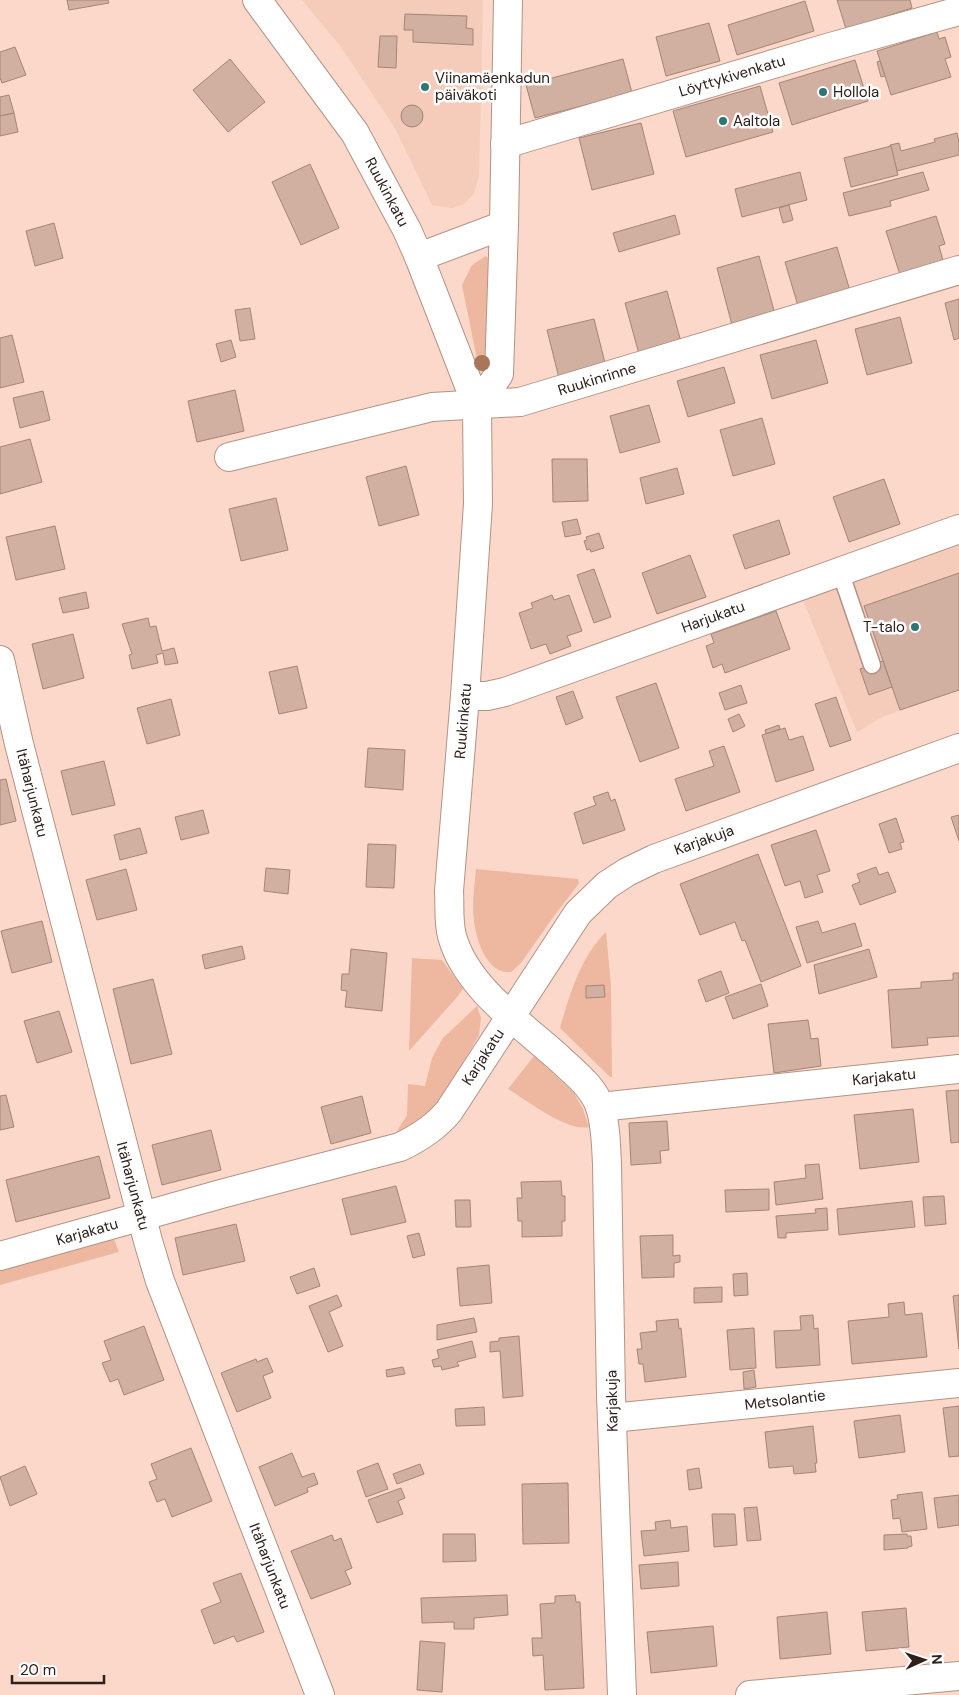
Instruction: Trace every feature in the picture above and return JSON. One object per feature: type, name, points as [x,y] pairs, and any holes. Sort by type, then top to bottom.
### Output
[{"type":"street","name":"Ruukinkatu","points":[[257,0],[355,133],[404,223],[477,406],[478,504],[449,890],[449,920],[456,949],[466,969],[481,989],[511,1015]]},
{"type":"street","points":[[477,406],[499,374],[508,0]]},
{"type":"street","name":"Löyttykivenkatu","points":[[505,144],[827,48],[959,12]]},
{"type":"street","points":[[419,257],[504,225]]},
{"type":"street","name":"Ruukinrinne","points":[[229,457],[432,407],[477,406],[520,402],[959,270]]},
{"type":"street","name":"Harjukatu","points":[[465,696],[487,696],[505,692],[959,529]]},
{"type":"street","name":"Itäharjunkatu","points":[[0,660],[10,746],[160,1281],[320,1695]]},
{"type":"street","name":"Karjakuja","points":[[511,1015],[578,913],[607,885],[627,872],[686,846],[959,748]]},
{"type":"street","name":"Karjakatu","points":[[0,1256],[141,1216],[400,1148],[430,1130],[444,1116],[511,1015],[581,1079],[592,1091],[600,1107],[959,1070]]},
{"type":"street","name":"Karjakuja","points":[[600,1107],[608,1164],[612,1418],[622,1695]]},
{"type":"street","name":"Metsolantie","points":[[612,1418],[959,1382]]},
{"type":"street","points":[[750,1695],[959,1676]]},
{"type":"lane","points":[[840,571],[872,665]]},
{"type":"shaded area","name":"Viinamäenkadun päiväkoti","points":[[302,0],[483,0],[479,176],[474,193],[464,204],[452,208],[432,205],[395,128],[341,47]]},
{"type":"shaded area","points":[[486,256],[489,259],[488,371],[484,374],[479,369],[462,285],[472,265]]},
{"type":"shaded area","points":[[959,541],[959,690],[882,717],[857,732],[802,598]]},
{"type":"shaded area","points":[[476,869],[578,879],[579,883],[577,886],[521,963],[511,972],[501,971],[493,966],[487,959],[478,938],[473,917]]},
{"type":"shaded area","points":[[606,932],[611,985],[612,1077],[560,1028],[572,990],[583,964]]},
{"type":"shaded area","points":[[412,958],[442,960],[463,989],[409,1051]]},
{"type":"shaded area","points":[[477,1006],[481,1018],[479,1035],[443,1097],[426,1118],[414,1126],[396,1133],[407,1115],[408,1084],[425,1086],[432,1058],[443,1038]]},
{"type":"shaded area","points":[[534,1056],[574,1093],[583,1109],[589,1127],[570,1125],[559,1120],[508,1089]]},
{"type":"shaded area","points":[[114,1239],[119,1252],[0,1285],[0,1271]]},
{"type":"building","points":[[67,0],[108,0],[109,3],[69,10]]},
{"type":"building","points":[[837,0],[910,0],[912,8],[846,29]]},
{"type":"building","points":[[805,1],[814,31],[737,55],[728,25]]},
{"type":"building","points":[[405,14],[467,16],[466,28],[473,29],[473,45],[413,42],[413,30],[404,30]]},
{"type":"building","points":[[709,23],[720,61],[666,76],[656,37]]},
{"type":"building","points":[[937,32],[939,39],[945,37],[951,57],[945,59],[951,77],[891,95],[877,51]]},
{"type":"building","points":[[380,36],[397,36],[396,68],[378,67]]},
{"type":"building","points":[[15,47],[26,75],[2,83],[0,78],[0,52]]},
{"type":"building","points":[[230,59],[265,102],[228,132],[193,90]]},
{"type":"building","points":[[623,59],[632,93],[535,118],[526,85]]},
{"type":"building","name":"Hollola","points":[[855,60],[868,101],[792,125],[779,83]]},
{"type":"building","points":[[880,61],[885,76],[881,77],[877,62]]},
{"type":"building","name":"Aaltola","points":[[760,86],[773,132],[686,157],[673,111]]},
{"type":"building","points":[[9,95],[14,113],[0,116],[0,97]]},
{"type":"building","points":[[412,105],[420,108],[423,116],[420,124],[412,127],[404,124],[401,116],[404,108]]},
{"type":"building","points":[[14,113],[18,132],[0,136],[0,116]]},
{"type":"building","points":[[641,123],[654,174],[592,190],[579,138]]},
{"type":"building","points":[[957,133],[959,155],[897,171],[890,145],[899,143],[901,151],[935,142],[934,139]]},
{"type":"building","points":[[891,146],[898,175],[851,187],[844,158]]},
{"type":"building","points":[[310,164],[339,228],[301,245],[272,182]]},
{"type":"building","points":[[800,172],[807,200],[742,217],[735,189]]},
{"type":"building","points":[[923,172],[929,190],[890,201],[891,206],[849,216],[843,193]]},
{"type":"building","points":[[789,205],[793,220],[783,223],[779,208]]},
{"type":"building","points":[[675,215],[680,234],[619,252],[613,233]]},
{"type":"building","points":[[936,216],[945,244],[939,246],[944,264],[901,278],[886,231]]},
{"type":"building","points":[[54,223],[63,258],[35,266],[26,231]]},
{"type":"building","points":[[837,247],[850,291],[798,306],[785,262]]},
{"type":"building","points":[[759,256],[775,314],[732,325],[717,268]]},
{"type":"building","points":[[667,291],[681,342],[639,354],[625,303]]},
{"type":"building","points":[[959,299],[959,338],[954,340],[945,303]]},
{"type":"building","points":[[250,308],[255,339],[240,341],[235,310]]},
{"type":"building","points":[[900,317],[912,363],[867,375],[855,329]]},
{"type":"building","points":[[594,319],[606,367],[559,378],[547,330]]},
{"type":"building","points":[[12,335],[24,382],[0,388],[0,338]]},
{"type":"building","points":[[231,340],[236,357],[221,362],[216,344]]},
{"type":"building","points":[[816,340],[828,383],[772,399],[760,355]]},
{"type":"building","points":[[724,367],[735,403],[688,417],[677,381]]},
{"type":"building","points":[[235,390],[244,431],[197,442],[188,401]]},
{"type":"building","points":[[43,391],[50,420],[20,428],[13,398]]},
{"type":"building","points":[[649,405],[660,442],[620,453],[610,416]]},
{"type":"building","points":[[762,418],[775,464],[733,476],[720,430]]},
{"type":"building","points":[[30,439],[42,482],[0,494],[0,447]]},
{"type":"building","points":[[552,459],[587,459],[588,501],[553,502]]},
{"type":"building","points":[[406,466],[419,515],[379,526],[366,477]]},
{"type":"building","points":[[677,468],[684,494],[646,504],[640,478]]},
{"type":"building","points":[[884,479],[900,524],[849,542],[833,497]]},
{"type":"building","points":[[276,498],[288,550],[241,561],[229,509]]},
{"type":"building","points":[[577,519],[581,534],[565,537],[562,522]]},
{"type":"building","points":[[779,520],[790,554],[745,569],[733,535]]},
{"type":"building","points":[[55,526],[65,569],[16,580],[6,537]]},
{"type":"building","points":[[599,533],[604,548],[591,552],[590,549],[587,550],[584,541],[587,540],[586,537]]},
{"type":"building","points":[[690,555],[706,597],[657,614],[642,573]]},
{"type":"building","points":[[594,569],[611,617],[594,623],[577,575]]},
{"type":"building","name":"T-talo","points":[[959,573],[959,690],[900,710],[864,606]]},
{"type":"building","points":[[86,592],[89,608],[63,613],[59,598]]},
{"type":"building","points":[[552,595],[554,600],[569,595],[582,631],[567,636],[571,646],[550,654],[546,644],[531,649],[519,613],[533,608],[531,603]]},
{"type":"building","points":[[776,611],[790,649],[725,673],[722,664],[713,668],[706,646],[714,643],[711,634]]},
{"type":"building","points":[[148,618],[150,627],[156,626],[162,651],[174,648],[178,663],[165,665],[163,653],[156,655],[158,663],[132,669],[129,655],[132,654],[122,624]]},
{"type":"building","points":[[73,634],[84,678],[43,689],[32,644]]},
{"type":"building","points":[[883,661],[892,687],[869,695],[860,669]]},
{"type":"building","points":[[297,666],[307,708],[279,714],[269,672]]},
{"type":"building","points":[[656,683],[679,748],[640,762],[616,697]]},
{"type":"building","points":[[741,685],[747,703],[725,710],[719,693]]},
{"type":"building","points":[[573,691],[583,718],[566,725],[556,697]]},
{"type":"building","points":[[836,697],[851,740],[830,747],[815,704]]},
{"type":"building","points":[[171,699],[180,735],[147,744],[137,708]]},
{"type":"building","points":[[739,714],[745,726],[733,732],[728,719]]},
{"type":"building","points":[[779,725],[780,729],[766,734],[765,730]]},
{"type":"building","points":[[785,728],[789,740],[803,736],[814,770],[776,782],[762,735]]},
{"type":"building","points":[[724,746],[740,792],[686,811],[675,779],[714,766],[709,751]]},
{"type":"building","points":[[368,748],[405,750],[403,790],[365,787]]},
{"type":"building","points":[[104,761],[115,805],[72,815],[61,771]]},
{"type":"building","points":[[6,779],[16,821],[0,825],[0,780]]},
{"type":"building","points":[[608,792],[611,801],[615,799],[625,830],[583,844],[574,813],[596,805],[593,797]]},
{"type":"building","points":[[203,810],[209,833],[181,840],[175,817]]},
{"type":"building","points":[[959,815],[959,841],[951,817]]},
{"type":"building","points":[[896,818],[904,842],[900,843],[902,849],[889,853],[879,824]]},
{"type":"building","points":[[140,828],[147,853],[120,860],[114,835]]},
{"type":"building","points":[[816,830],[830,871],[817,875],[823,892],[805,898],[800,881],[785,886],[771,845]]},
{"type":"building","points":[[368,844],[396,845],[394,888],[366,887]]},
{"type":"building","points":[[758,854],[801,966],[761,982],[745,940],[742,941],[735,922],[700,935],[680,884]]},
{"type":"building","points":[[876,867],[879,875],[888,872],[896,892],[860,905],[852,885],[860,882],[857,874]]},
{"type":"building","points":[[266,868],[290,870],[288,894],[264,891]]},
{"type":"building","points":[[126,869],[137,910],[97,920],[86,880]]},
{"type":"building","points":[[42,921],[52,962],[12,973],[1,931]]},
{"type":"building","points":[[818,921],[822,933],[855,923],[862,946],[807,963],[796,927]]},
{"type":"building","points":[[242,946],[245,959],[205,969],[202,955]]},
{"type":"building","points":[[351,949],[387,953],[382,1011],[345,1007],[347,991],[341,990],[342,974],[349,974]]},
{"type":"building","points":[[869,949],[877,977],[819,994],[814,965]]},
{"type":"building","points":[[721,971],[729,993],[706,1002],[698,980]]},
{"type":"building","points":[[953,973],[959,973],[959,1036],[927,1038],[928,1045],[892,1048],[888,990],[921,988],[921,982],[953,980]]},
{"type":"building","points":[[153,979],[172,1054],[131,1064],[113,989]]},
{"type":"building","points":[[761,984],[768,1006],[733,1019],[725,997]]},
{"type":"building","points":[[604,985],[605,997],[586,998],[586,986]]},
{"type":"building","points":[[59,1011],[72,1052],[37,1063],[24,1021]]},
{"type":"building","points":[[808,1020],[811,1039],[818,1038],[821,1066],[774,1073],[768,1024]]},
{"type":"building","points":[[959,1090],[959,1142],[951,1143],[946,1091]]},
{"type":"building","points":[[6,1095],[14,1127],[0,1130],[0,1096]]},
{"type":"building","points":[[362,1096],[371,1133],[331,1144],[321,1107]]},
{"type":"building","points":[[913,1109],[919,1162],[860,1169],[854,1115]]},
{"type":"building","points":[[667,1121],[669,1150],[660,1151],[661,1163],[631,1165],[629,1123]]},
{"type":"building","points":[[211,1130],[221,1170],[162,1185],[152,1145]]},
{"type":"building","points":[[99,1156],[110,1198],[16,1222],[6,1180]]},
{"type":"building","points":[[819,1164],[823,1199],[776,1205],[774,1182],[806,1178],[805,1165]]},
{"type":"building","points":[[561,1181],[562,1196],[565,1196],[565,1221],[562,1221],[562,1236],[522,1237],[522,1221],[518,1221],[517,1198],[522,1198],[521,1182]]},
{"type":"building","points":[[396,1186],[406,1222],[351,1235],[342,1199]]},
{"type":"building","points":[[769,1189],[769,1210],[726,1212],[725,1190]]},
{"type":"building","points":[[944,1196],[946,1224],[925,1226],[923,1197]]},
{"type":"building","points":[[455,1200],[470,1200],[471,1227],[456,1227]]},
{"type":"building","points":[[912,1201],[915,1227],[839,1235],[837,1209]]},
{"type":"building","points":[[827,1208],[828,1230],[786,1233],[786,1238],[778,1238],[776,1216],[816,1213],[815,1209]]},
{"type":"building","points":[[236,1224],[245,1261],[183,1275],[175,1238]]},
{"type":"building","points":[[419,1233],[425,1255],[413,1258],[407,1236]]},
{"type":"building","points":[[673,1235],[673,1256],[680,1255],[680,1262],[674,1263],[674,1277],[642,1278],[640,1236]]},
{"type":"building","points":[[489,1265],[492,1303],[460,1306],[457,1268]]},
{"type":"building","points":[[314,1268],[320,1286],[297,1294],[290,1277]]},
{"type":"building","points":[[747,1273],[748,1295],[734,1296],[733,1274]]},
{"type":"building","points":[[722,1287],[722,1302],[694,1303],[694,1288]]},
{"type":"building","points":[[337,1295],[342,1306],[329,1312],[343,1346],[328,1352],[309,1306]]},
{"type":"building","points":[[959,1295],[959,1349],[953,1296]]},
{"type":"building","points":[[904,1302],[905,1315],[922,1313],[927,1357],[852,1364],[848,1321],[889,1317],[888,1304]]},
{"type":"building","points":[[813,1315],[814,1329],[818,1328],[820,1365],[776,1368],[774,1331],[801,1330],[800,1316]]},
{"type":"building","points":[[474,1318],[477,1332],[437,1340],[437,1325]]},
{"type":"building","points":[[678,1319],[679,1329],[681,1328],[686,1377],[645,1382],[643,1364],[639,1364],[637,1349],[642,1349],[640,1333],[657,1331],[656,1321]]},
{"type":"building","points":[[144,1326],[164,1380],[124,1395],[118,1379],[110,1382],[102,1363],[111,1360],[104,1341]]},
{"type":"building","points":[[754,1328],[756,1368],[730,1370],[727,1330]]},
{"type":"building","points":[[519,1336],[523,1396],[503,1398],[500,1351],[490,1352],[490,1342],[499,1341],[499,1338]]},
{"type":"building","points":[[472,1341],[476,1357],[457,1362],[459,1366],[442,1370],[441,1366],[434,1367],[432,1360],[439,1358],[437,1350]]},
{"type":"building","points":[[267,1358],[273,1372],[263,1376],[271,1398],[237,1412],[221,1373],[256,1359],[257,1362]]},
{"type":"building","points":[[403,1367],[405,1374],[387,1377],[386,1370]]},
{"type":"building","points":[[754,1370],[756,1387],[744,1389],[743,1372]]},
{"type":"building","points":[[959,1406],[959,1456],[949,1457],[943,1408]]},
{"type":"building","points":[[484,1407],[485,1425],[456,1426],[455,1409]]},
{"type":"building","points":[[900,1415],[905,1452],[859,1458],[854,1421]]},
{"type":"building","points":[[813,1426],[817,1463],[815,1463],[816,1472],[794,1474],[793,1466],[769,1468],[765,1432]]},
{"type":"building","points":[[191,1448],[212,1501],[172,1517],[165,1499],[157,1502],[149,1482],[157,1479],[151,1464]]},
{"type":"building","points":[[292,1453],[302,1477],[314,1473],[318,1484],[307,1488],[308,1492],[275,1506],[259,1467]]},
{"type":"building","points":[[378,1463],[388,1489],[366,1497],[357,1471]]},
{"type":"building","points":[[420,1464],[424,1474],[397,1484],[393,1474]]},
{"type":"building","points":[[25,1466],[37,1494],[10,1506],[0,1477]]},
{"type":"building","points":[[699,1468],[702,1488],[689,1490],[687,1470]]},
{"type":"building","points":[[568,1483],[569,1543],[523,1544],[522,1484]]},
{"type":"building","points":[[401,1488],[405,1498],[398,1501],[403,1514],[377,1523],[368,1500]]},
{"type":"building","points":[[922,1492],[927,1529],[902,1532],[900,1518],[893,1519],[891,1500],[898,1499],[897,1495]]},
{"type":"building","points":[[959,1495],[959,1525],[938,1528],[934,1498]]},
{"type":"building","points":[[757,1507],[761,1540],[747,1541],[744,1508]]},
{"type":"building","points":[[712,1514],[735,1514],[737,1545],[714,1547]]},
{"type":"building","points":[[670,1520],[671,1528],[687,1526],[689,1551],[644,1556],[641,1531],[656,1530],[655,1522]]},
{"type":"building","points":[[443,1534],[475,1534],[476,1561],[443,1562]]},
{"type":"building","points":[[907,1534],[907,1536],[911,1536],[912,1546],[884,1550],[884,1535]]},
{"type":"building","points":[[332,1535],[334,1541],[341,1538],[352,1568],[345,1571],[351,1584],[311,1599],[291,1551]]},
{"type":"building","points":[[678,1562],[679,1586],[641,1589],[639,1565]]},
{"type":"building","points":[[241,1573],[264,1632],[237,1642],[234,1636],[214,1644],[201,1610],[221,1602],[213,1583]]},
{"type":"building","points":[[507,1595],[508,1615],[474,1618],[474,1629],[454,1629],[454,1622],[422,1623],[421,1598]]},
{"type":"building","points":[[575,1595],[576,1602],[580,1602],[584,1688],[545,1690],[543,1655],[533,1656],[532,1638],[542,1638],[540,1604],[555,1603],[555,1596]]},
{"type":"building","points":[[906,1608],[909,1647],[866,1651],[862,1612]]},
{"type":"building","points":[[827,1612],[831,1654],[780,1659],[777,1617]]},
{"type":"building","points":[[713,1626],[717,1666],[651,1673],[647,1632]]},
{"type":"building","points":[[420,1641],[445,1643],[442,1692],[417,1690]]},
{"type":"place","name":"Viinamäenkadun päiväkoti","points":[[425,87]]},
{"type":"place","name":"Hollola","points":[[823,92]]},
{"type":"place","name":"Aaltola","points":[[723,121]]},
{"type":"place","name":"T-talo","points":[[915,627]]}]
